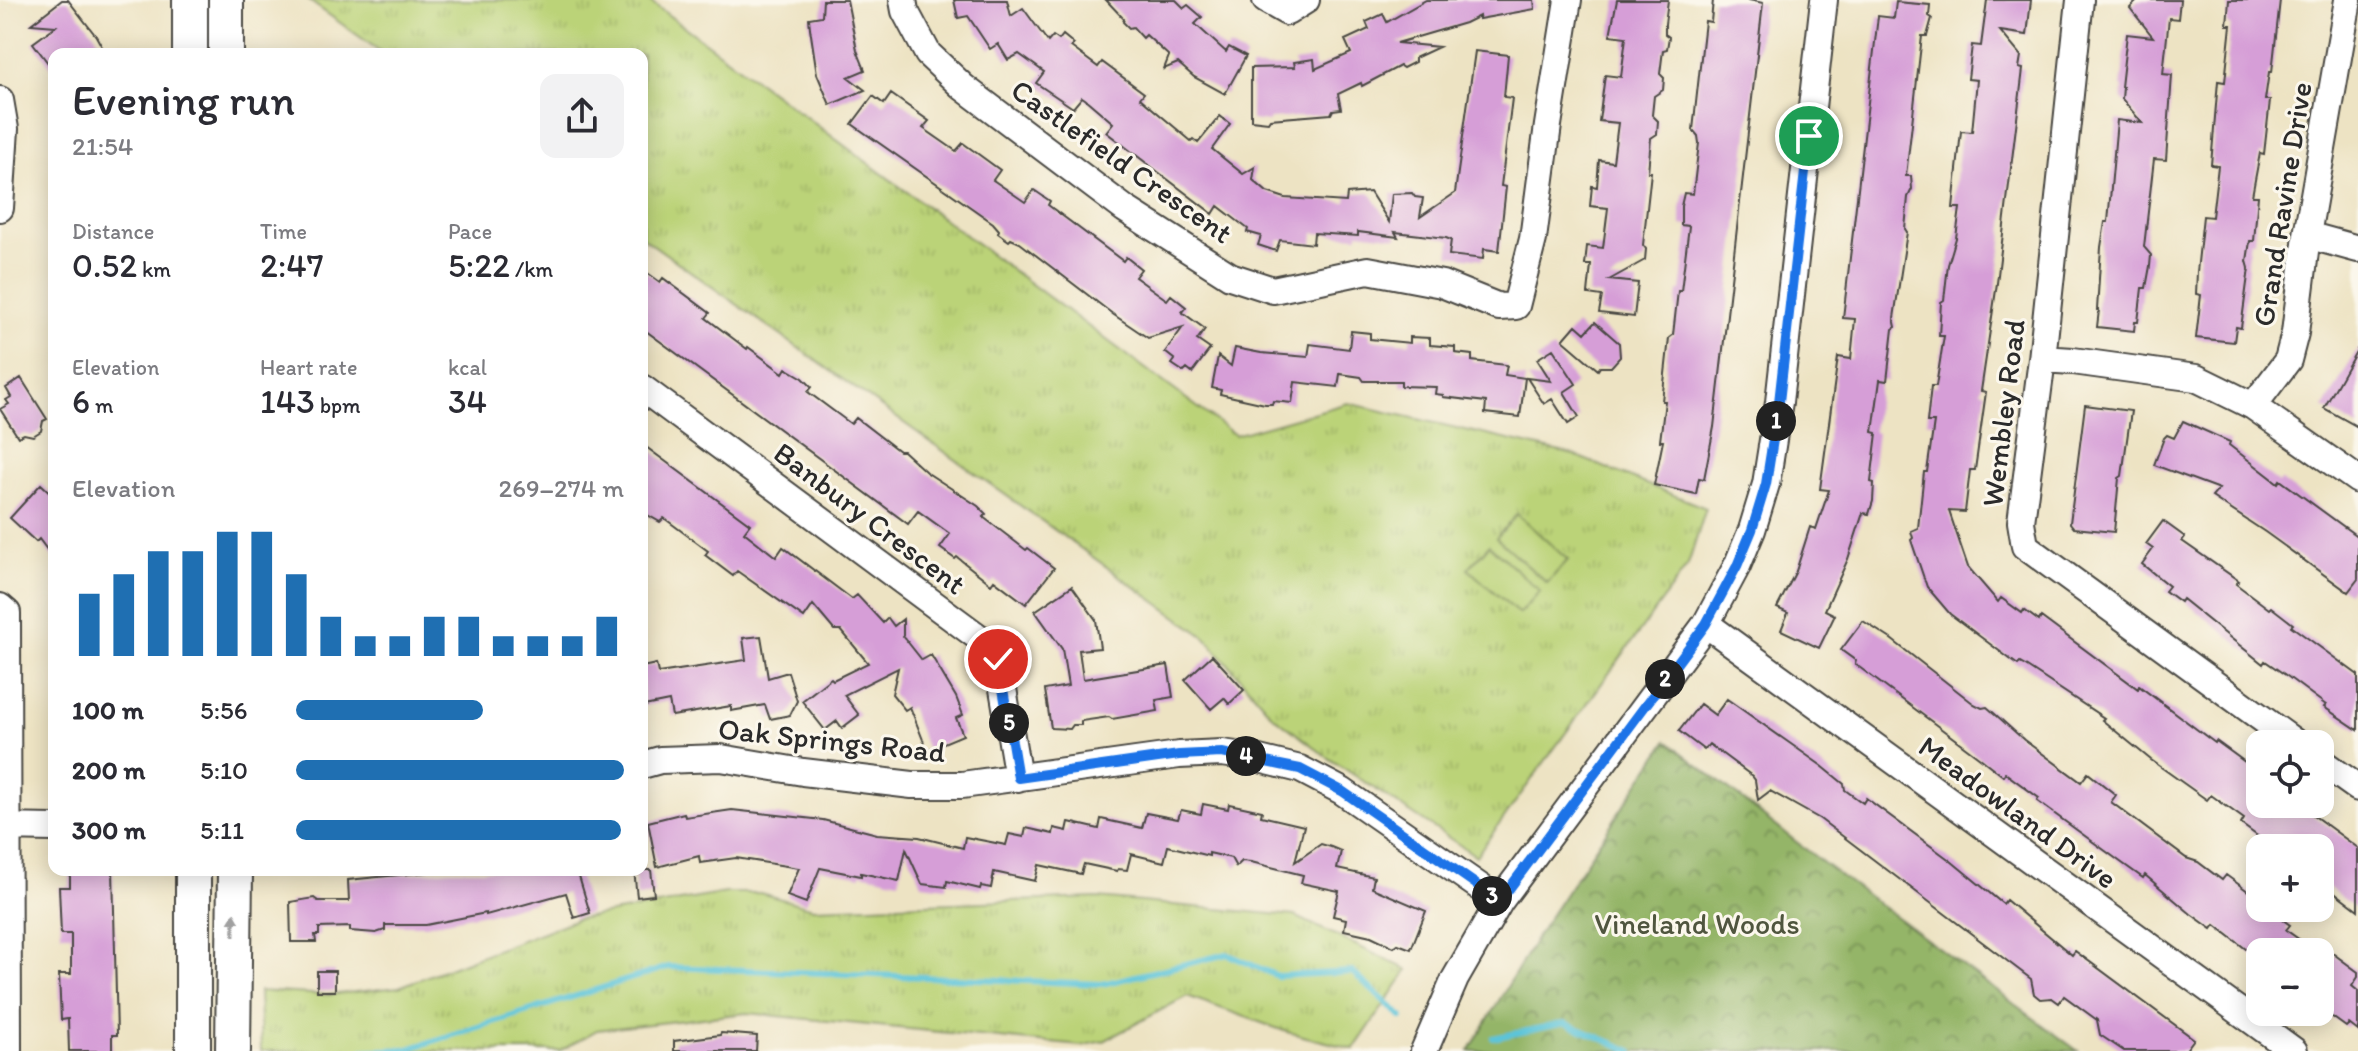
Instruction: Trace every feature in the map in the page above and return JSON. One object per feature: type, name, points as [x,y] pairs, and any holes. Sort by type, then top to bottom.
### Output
[{"type":"main road","points":[[190,0],[190,48]]},
{"type":"main road","points":[[226,0],[226,48]]},
{"type":"main road","points":[[193,876],[193,1051]]},
{"type":"main road","points":[[233,1051],[235,876]]},
{"type":"street","name":"Castlefield Crescent","points":[[903,0],[905,11],[928,54],[963,87],[1125,209],[1230,276],[1273,290],[1368,270],[1442,284],[1499,307],[1516,306],[1533,239],[1568,0]]},
{"type":"street","points":[[1266,0],[1287,12],[1306,0]]},
{"type":"street","points":[[1424,1051],[1455,979],[1500,901],[1706,624],[1752,530],[1766,484],[1779,402],[1824,0]]},
{"type":"street","name":"Wembley Road","points":[[2080,0],[2042,359],[2021,522],[2025,546],[2073,584],[2277,730]]},
{"type":"street","name":"Grand Ravine Drive","points":[[2253,406],[2288,360],[2295,333],[2307,235],[2348,0]]},
{"type":"street","points":[[0,100],[5,129],[0,208]]},
{"type":"street","points":[[2307,235],[2358,249]]},
{"type":"street","points":[[2042,359],[2196,378],[2253,406],[2358,480]]},
{"type":"street","name":"Banbury Crescent","points":[[648,392],[985,642],[998,659],[1018,778]]},
{"type":"street","points":[[0,607],[7,613],[4,826],[8,1051]]},
{"type":"street","name":"Meadowland Drive","points":[[1706,624],[2294,1051]]},
{"type":"street","name":"Oak Springs Road","points":[[648,763],[660,760],[721,758],[912,785],[962,785],[1179,755],[1222,753],[1300,769],[1342,791],[1500,901]]},
{"type":"street","points":[[2334,771],[2358,788]]},
{"type":"street","points":[[4,826],[48,828]]},
{"type":"green space","points":[[308,0],[648,0],[1235,435],[1348,403],[1574,455],[1706,508],[1688,565],[1476,856],[1327,757],[1272,715],[1204,636],[648,241],[648,48],[376,48]]},
{"type":"green space","points":[[1517,514],[1568,560],[1547,583],[1496,538]]},
{"type":"green space","points":[[1489,545],[1540,591],[1519,614],[1468,569]]},
{"type":"green space","name":"Vineland Woods","points":[[1667,741],[1826,865],[2078,1051],[1469,1051],[1544,925]]},
{"type":"green space","points":[[726,893],[760,893],[813,908],[1097,898],[1295,916],[1408,970],[1354,1049],[1287,1032],[1187,996],[1104,1041],[1081,1046],[747,1013],[597,1030],[560,1051],[261,1051],[259,991],[329,995],[399,987],[577,919]]},
{"type":"building","points":[[62,0],[68,0],[103,48],[48,48],[48,63],[33,43],[56,26],[31,24]]},
{"type":"building","points":[[823,0],[847,0],[857,50],[865,70],[848,77],[865,90],[830,105],[817,74],[809,18],[822,16]]},
{"type":"building","points":[[954,0],[1007,0],[1011,16],[1023,8],[1048,42],[1053,36],[1059,40],[1063,35],[1074,44],[1071,47],[1098,67],[1102,62],[1144,93],[1140,98],[1191,141],[1193,139],[1198,143],[1220,116],[1230,124],[1212,149],[1243,174],[1255,167],[1253,180],[1267,192],[1285,198],[1346,202],[1347,194],[1370,192],[1389,222],[1392,194],[1412,193],[1415,197],[1423,198],[1420,217],[1455,193],[1475,51],[1508,55],[1504,97],[1512,98],[1501,186],[1506,187],[1499,251],[1484,249],[1483,259],[1449,255],[1451,240],[1395,232],[1398,237],[1358,232],[1358,236],[1314,233],[1313,244],[1280,240],[1276,251],[1258,245],[1261,236],[1247,232],[1248,229],[1218,206],[1213,214],[1106,132],[1113,123],[1085,99],[1082,97],[1073,108],[1036,83],[1044,72],[1019,54],[1008,60],[998,44],[990,49],[968,16],[958,18]]},
{"type":"building","points":[[1106,0],[1176,0],[1184,8],[1188,5],[1202,17],[1195,24],[1226,52],[1229,47],[1246,56],[1225,94],[1194,77],[1178,63],[1164,69],[1169,56],[1146,35],[1143,38],[1133,27],[1129,28]]},
{"type":"building","points":[[1426,0],[1534,0],[1535,9],[1479,19],[1479,16],[1397,43],[1439,47],[1415,58],[1415,62],[1403,68],[1400,66],[1362,86],[1361,83],[1338,94],[1341,109],[1333,110],[1331,114],[1270,119],[1268,122],[1251,120],[1251,68],[1295,67],[1294,62],[1314,59],[1315,69],[1351,53],[1345,40],[1369,29],[1366,22],[1383,14],[1387,22]]},
{"type":"building","points":[[1617,0],[1668,0],[1665,34],[1669,37],[1667,49],[1663,50],[1660,74],[1664,78],[1663,90],[1654,96],[1652,115],[1658,121],[1657,134],[1651,138],[1648,172],[1651,172],[1643,245],[1646,249],[1645,260],[1609,280],[1638,283],[1634,317],[1599,313],[1602,296],[1588,294],[1591,265],[1585,265],[1587,246],[1603,248],[1608,208],[1590,206],[1592,186],[1597,187],[1599,160],[1613,162],[1618,123],[1599,121],[1605,75],[1621,77],[1626,37],[1610,35]]},
{"type":"building","points":[[1713,0],[1763,3],[1714,427],[1704,479],[1699,478],[1696,494],[1654,485],[1663,441],[1660,441],[1665,401],[1662,401],[1669,338],[1673,335],[1678,291],[1681,291],[1689,226],[1681,225],[1681,206],[1684,193],[1693,194],[1699,143],[1693,130],[1705,21],[1711,22]]},
{"type":"building","points":[[1987,0],[2031,0],[2027,35],[2000,31],[2021,56],[2019,68],[2023,69],[1981,391],[1986,392],[1975,470],[1970,470],[1965,512],[1949,511],[1968,567],[1998,602],[2001,598],[2022,613],[2024,610],[2039,621],[2041,617],[2138,689],[2139,686],[2246,763],[2246,818],[2317,818],[2358,848],[2358,910],[2334,892],[2334,834],[2255,834],[2241,824],[2244,819],[2211,795],[2207,800],[2151,760],[2102,720],[2104,718],[2027,667],[2018,665],[1950,614],[1927,587],[1911,540],[1911,531],[1918,528],[1924,472],[1927,472],[1934,422],[1927,422],[1931,386],[1936,386],[1944,336],[1939,336],[1941,302],[1944,300],[1960,208],[1953,208],[1961,131],[1972,132],[1977,80],[1968,79],[1972,45],[1981,46]]},
{"type":"building","points":[[2138,0],[2180,0],[2178,19],[2169,18],[2163,74],[2172,75],[2166,160],[2154,159],[2144,247],[2151,255],[2150,266],[2146,288],[2142,288],[2134,331],[2097,327],[2097,310],[2101,247],[2105,222],[2108,222],[2117,120],[2142,123],[2122,99],[2121,87],[2127,34],[2153,37],[2130,8]]},
{"type":"building","points":[[2229,0],[2280,0],[2272,72],[2269,72],[2265,100],[2270,100],[2264,154],[2260,153],[2252,196],[2258,196],[2254,241],[2250,241],[2247,261],[2249,268],[2241,328],[2236,327],[2234,342],[2196,338],[2201,295],[2196,294],[2197,272],[2203,216],[2212,217],[2218,166],[2211,165],[2218,81],[2225,82],[2231,25],[2227,25]]},
{"type":"building","points":[[1896,2],[1930,5],[1929,16],[1932,18],[1927,36],[1922,36],[1906,176],[1911,176],[1912,189],[1908,197],[1907,232],[1894,318],[1896,327],[1893,329],[1887,381],[1880,380],[1873,432],[1877,433],[1871,482],[1874,483],[1873,501],[1869,514],[1863,513],[1848,559],[1825,610],[1835,615],[1819,648],[1781,630],[1788,613],[1777,608],[1796,571],[1810,527],[1816,529],[1829,490],[1820,489],[1838,357],[1851,359],[1855,319],[1843,318],[1878,16],[1894,18]]},
{"type":"building","points":[[891,94],[929,121],[923,128],[956,151],[963,143],[1000,170],[993,180],[1025,202],[1034,190],[1050,201],[1048,205],[1123,261],[1126,257],[1141,269],[1135,277],[1167,300],[1171,295],[1186,307],[1182,312],[1205,329],[1197,340],[1210,349],[1192,373],[1172,364],[1175,360],[1165,352],[1183,327],[1148,338],[1020,243],[1009,241],[998,233],[993,223],[852,124],[873,96],[884,104]]},
{"type":"building","points":[[648,273],[660,282],[663,278],[710,313],[706,318],[747,349],[783,373],[786,368],[803,378],[812,387],[808,392],[851,424],[856,418],[903,451],[926,472],[978,506],[986,514],[983,517],[1054,568],[1026,604],[994,580],[991,584],[957,557],[955,559],[940,548],[950,534],[918,511],[908,524],[648,332]]},
{"type":"building","points":[[1595,322],[1619,343],[1620,357],[1611,367],[1600,367],[1598,370],[1563,340],[1576,325],[1585,333]]},
{"type":"building","points":[[1351,331],[1370,333],[1370,339],[1410,343],[1410,337],[1430,338],[1430,345],[1455,347],[1455,353],[1472,355],[1472,361],[1507,365],[1505,375],[1525,378],[1520,417],[1485,413],[1486,402],[1443,397],[1435,394],[1436,387],[1401,386],[1401,381],[1364,381],[1361,377],[1340,374],[1338,387],[1295,382],[1292,403],[1273,401],[1272,404],[1265,404],[1220,394],[1221,390],[1212,388],[1218,356],[1231,366],[1235,348],[1308,357],[1310,344],[1349,349]]},
{"type":"building","points":[[2358,348],[2358,427],[2324,408]]},
{"type":"building","points":[[1553,349],[1576,384],[1564,392],[1579,417],[1568,424],[1552,399],[1544,404],[1527,378],[1551,381],[1537,359]]},
{"type":"building","points":[[21,378],[47,419],[43,421],[41,431],[33,436],[24,434],[18,437],[0,409],[9,404],[6,400],[11,397],[6,388]]},
{"type":"building","points":[[2085,405],[2131,411],[2122,476],[2119,478],[2114,532],[2074,528],[2070,523]]},
{"type":"building","points":[[2183,421],[2230,442],[2229,445],[2278,483],[2280,480],[2358,537],[2358,579],[2348,592],[2212,497],[2219,489],[2154,465],[2164,438],[2167,435],[2174,438]]},
{"type":"building","points":[[648,448],[750,524],[744,532],[776,557],[783,547],[852,599],[857,595],[883,623],[888,618],[894,626],[903,619],[903,636],[922,660],[931,655],[956,697],[963,715],[956,718],[963,735],[927,750],[910,707],[905,710],[892,694],[898,668],[844,695],[859,715],[842,728],[837,721],[825,730],[802,701],[831,678],[833,680],[868,663],[841,630],[834,630],[813,605],[804,618],[737,571],[733,576],[705,555],[708,551],[664,518],[660,522],[648,515]]},
{"type":"building","points":[[41,484],[48,490],[48,551],[39,539],[36,542],[10,518]]},
{"type":"building","points":[[2163,521],[2185,537],[2182,541],[2239,581],[2236,584],[2269,609],[2271,607],[2293,624],[2291,626],[2358,675],[2358,730],[2287,676],[2265,661],[2263,664],[2182,599],[2180,602],[2165,591],[2169,586],[2142,564],[2153,549],[2146,544]]},
{"type":"building","points":[[1072,586],[1096,620],[1100,648],[1079,650],[1083,679],[1168,665],[1173,697],[1156,700],[1158,711],[1081,721],[1081,725],[1073,725],[1070,729],[1051,728],[1045,690],[1068,686],[1062,649],[1035,611]]},
{"type":"building","points":[[1863,621],[1974,704],[1987,707],[2024,740],[2081,782],[2088,773],[2116,795],[2111,802],[2186,858],[2198,862],[2222,880],[2226,875],[2246,890],[2246,922],[2286,922],[2290,925],[2286,930],[2297,938],[2246,938],[2246,949],[2215,925],[2212,929],[2145,875],[2143,878],[2122,863],[2037,801],[2039,798],[2005,773],[2003,776],[1855,664],[1856,661],[1841,650]]},
{"type":"building","points":[[761,636],[768,678],[788,672],[797,701],[790,715],[770,719],[765,705],[731,711],[731,706],[672,716],[669,701],[648,705],[648,666],[656,664],[658,673],[746,660],[743,638]]},
{"type":"building","points":[[1212,655],[1244,690],[1229,704],[1224,698],[1211,709],[1185,680]]},
{"type":"building","points":[[1727,699],[1822,766],[1844,784],[1845,790],[1863,803],[1866,798],[2003,904],[2006,900],[2072,955],[2075,951],[2194,1039],[2185,1051],[2124,1051],[2100,1035],[2097,1020],[2064,996],[2059,1003],[2052,998],[2040,999],[2034,994],[2031,979],[1820,819],[1770,791],[1758,800],[1752,776],[1709,744],[1704,750],[1679,731],[1700,704],[1715,715]]},
{"type":"building","points":[[1203,804],[1228,809],[1229,804],[1262,811],[1261,816],[1304,826],[1295,862],[1321,844],[1341,851],[1337,869],[1374,877],[1372,888],[1426,911],[1411,949],[1398,944],[1394,947],[1371,936],[1344,930],[1346,919],[1333,916],[1339,891],[1301,883],[1303,875],[1251,862],[1242,861],[1236,867],[1231,858],[1168,846],[1164,862],[1131,854],[1127,870],[1084,864],[1081,874],[1039,865],[1035,881],[994,872],[991,888],[981,886],[980,889],[947,881],[946,887],[922,884],[906,849],[899,881],[820,868],[806,903],[787,896],[799,868],[736,858],[700,863],[699,856],[657,867],[648,822],[684,813],[685,817],[732,810],[823,820],[877,834],[919,837],[963,848],[965,837],[1006,845],[1009,834],[1024,837],[1026,828],[1053,834],[1054,828],[1067,831],[1069,822],[1099,829],[1101,819],[1142,828],[1146,813],[1178,819],[1181,810],[1201,814]]},
{"type":"building","points":[[648,870],[651,870],[654,895],[637,897],[635,876],[648,876]]},
{"type":"building","points":[[70,876],[113,876],[117,1035],[112,1035],[112,1051],[69,1051],[68,1019],[61,1020],[59,974],[71,974],[71,934],[61,934],[59,887],[70,887]]},
{"type":"building","points":[[388,876],[579,876],[590,913],[574,918],[566,893],[486,915],[426,925],[385,925],[385,930],[376,933],[350,931],[350,927],[319,928],[319,935],[315,935],[316,942],[291,942],[290,902],[314,898],[318,901],[349,901],[348,880]]},
{"type":"building","points":[[2334,954],[2358,972],[2352,986],[2358,991],[2358,1031],[2349,1024],[2346,1027],[2334,1018]]},
{"type":"building","points":[[317,971],[335,971],[335,991],[317,991]]},
{"type":"building","points":[[721,1033],[757,1036],[756,1051],[674,1051],[674,1041]]},
{"type":"waterway","points":[[363,1051],[408,1049],[668,967],[1102,984],[1227,954],[1277,976],[1352,972],[1402,1017]]},
{"type":"waterway","points":[[1493,1038],[1565,1023],[1632,1051]]},
{"type":"route","points":[[998,659],[1018,778],[1179,755],[1222,753],[1300,769],[1342,791],[1500,901],[1706,624],[1752,530],[1766,484],[1779,402],[1809,136]]}]
